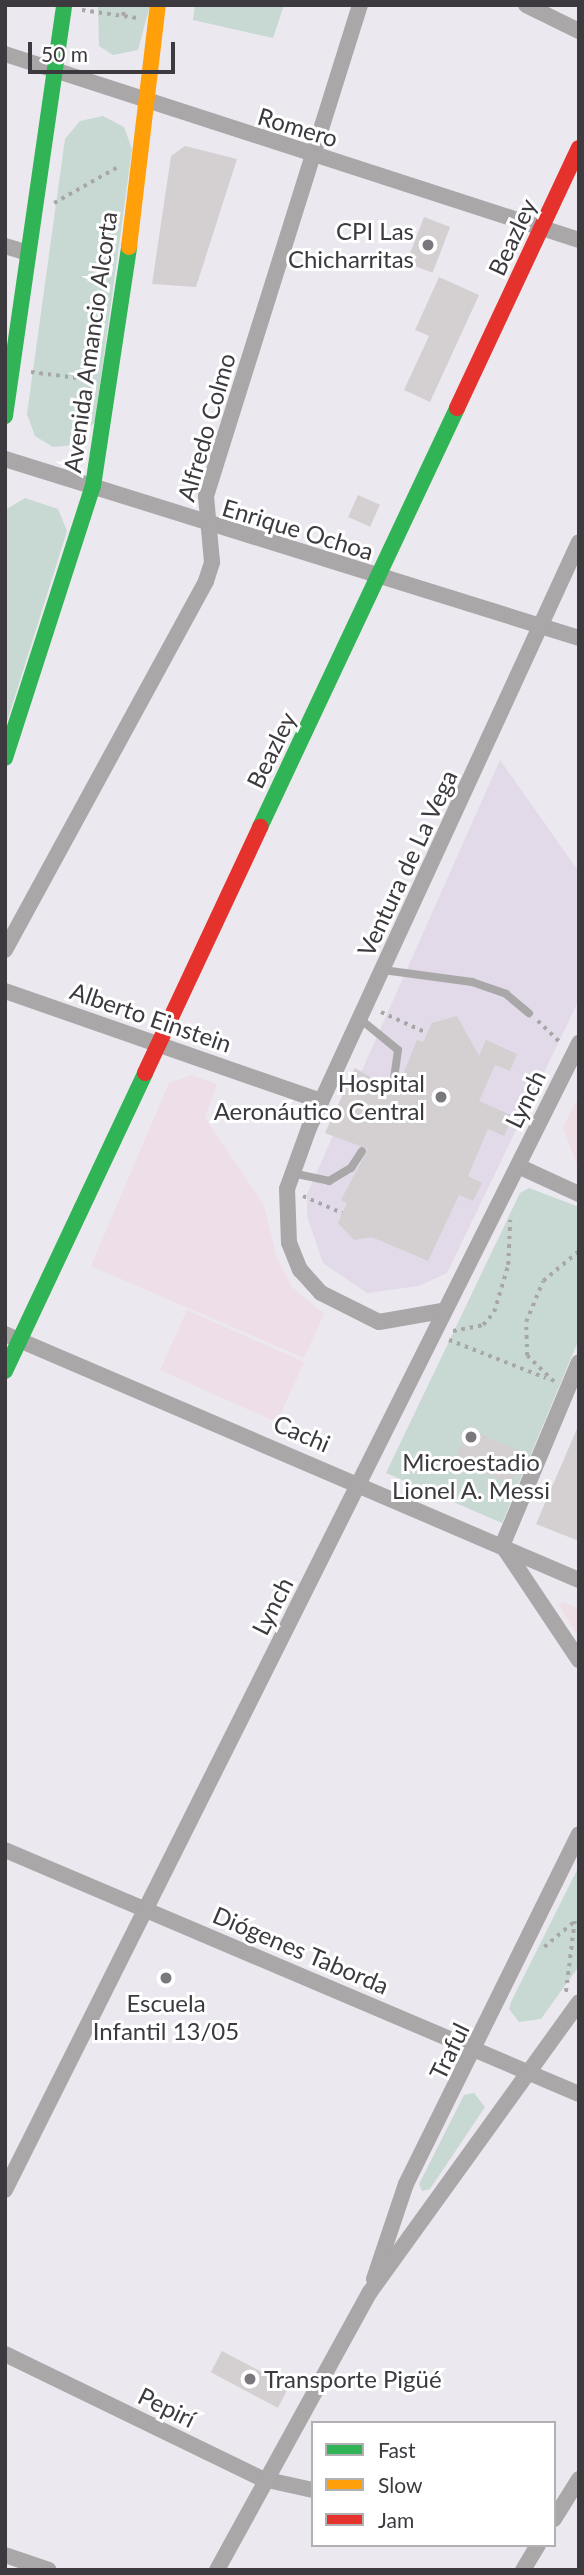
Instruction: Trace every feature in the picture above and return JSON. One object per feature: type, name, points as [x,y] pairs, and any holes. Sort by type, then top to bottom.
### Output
[{"type":"street","name":"Alfredo Colmo","points":[[5,950],[206,581],[212,562],[205,524],[206,496],[360,5]]},
{"type":"street","points":[[526,5],[579,31]]},
{"type":"street","points":[[5,416],[14,370],[64,7]]},
{"type":"street","name":"Avenida Amancio Alcorta","points":[[5,758],[93,486],[112,383],[157,13]]},
{"type":"street","name":"Romero","points":[[5,54],[145,103],[579,240]]},
{"type":"street","name":"Beazley","points":[[5,1371],[13,1337],[379,577],[579,148]]},
{"type":"street","points":[[5,246],[28,253]]},
{"type":"street","name":"Enrique Ochoa","points":[[5,459],[205,524],[579,638]]},
{"type":"street","name":"Ventura de La Vega","points":[[442,1311],[379,1322],[321,1293],[293,1252],[284,1205],[291,1172],[321,1101],[364,1013],[579,542]]},
{"type":"street","name":"Alberto Einstein","points":[[5,991],[321,1101]]},
{"type":"street","name":"Lynch","points":[[5,2190],[360,1482],[442,1311],[579,1043]]},
{"type":"street","points":[[518,1166],[579,1194]]},
{"type":"street","name":"Cachi","points":[[13,1337],[360,1482],[579,1580]]},
{"type":"street","points":[[579,1362],[502,1546],[579,1660]]},
{"type":"street","name":"Traful","points":[[370,2292],[405,2184],[477,2048],[579,1834]]},
{"type":"street","name":"Diógenes Taborda","points":[[5,1850],[477,2048],[579,2094]]},
{"type":"street","name":"Traful","points":[[217,2570],[263,2479],[370,2292],[578,2004]]},
{"type":"street","name":"Pepirí","points":[[5,2354],[263,2479],[311,2490]]},
{"type":"street","points":[[556,2516],[579,2479]]},
{"type":"street","points":[[523,2570],[537,2547]]},
{"type":"street","points":[[5,2555],[49,2570]]},
{"type":"lane","points":[[383,970],[472,982],[506,994],[529,1013]]},
{"type":"lane","points":[[364,1013],[398,1050],[393,1086]]},
{"type":"lane","points":[[291,1172],[329,1181],[351,1168],[362,1151]]},
{"type":"path","points":[[122,16],[124,5]]},
{"type":"path","points":[[64,7],[122,16],[157,13]]},
{"type":"path","points":[[34,214],[138,156]]},
{"type":"path","points":[[14,370],[112,383]]},
{"type":"path","points":[[364,1013],[427,1033]]},
{"type":"path","points":[[529,1013],[570,1060]]},
{"type":"path","points":[[433,1330],[470,1331],[494,1312],[511,1245],[509,1183]]},
{"type":"path","points":[[287,1189],[342,1213]]},
{"type":"path","points":[[551,1380],[527,1356],[530,1306],[543,1281],[579,1251]]},
{"type":"path","points":[[433,1330],[568,1388]]},
{"type":"path","points":[[540,1950],[579,1916]]},
{"type":"path","points":[[575,1921],[562,1989],[578,2004]]},
{"type":"shaded area","points":[[98,5],[150,5],[138,50],[113,55],[99,46]]},
{"type":"shaded area","points":[[195,5],[284,5],[273,38],[193,20]]},
{"type":"shaded area","points":[[103,116],[124,127],[132,149],[95,422],[74,445],[53,447],[35,436],[27,414],[65,139],[80,121]]},
{"type":"shaded area","points":[[25,498],[58,509],[67,531],[5,728],[5,510]]},
{"type":"shaded area","name":"Hospital Aeronáutico Central","points":[[500,760],[579,872],[579,1000],[447,1273],[419,1286],[367,1293],[323,1263],[307,1216],[307,1194]]},
{"type":"shaded area","points":[[191,1075],[217,1084],[205,1118],[264,1205],[276,1256],[292,1287],[324,1314],[304,1358],[91,1266],[169,1083]]},
{"type":"shaded area","points":[[579,1096],[579,1171],[563,1127]]},
{"type":"shaded area","points":[[529,1188],[579,1207],[579,1339],[502,1523],[386,1473],[520,1193]]},
{"type":"shaded area","points":[[187,1310],[304,1362],[277,1422],[160,1370]]},
{"type":"shaded area","points":[[564,1602],[579,1609],[579,1638],[559,1606]]},
{"type":"shaded area","points":[[579,1866],[579,1966],[541,2019],[519,2022],[509,2009],[512,2000]]},
{"type":"shaded area","points":[[474,2093],[485,2107],[430,2189],[422,2191],[419,2184],[464,2095]]},
{"type":"building","points":[[185,146],[237,159],[196,287],[152,284],[171,156]]},
{"type":"building","name":"CPI Las Chicharritas","points":[[424,217],[450,227],[433,273],[406,263]]},
{"type":"building","points":[[439,277],[479,295],[430,402],[404,390],[429,336],[415,330]]},
{"type":"building","points":[[358,495],[380,505],[370,527],[348,517]]},
{"type":"building","points":[[457,1016],[479,1056],[486,1040],[517,1054],[510,1071],[495,1065],[479,1101],[513,1116],[504,1136],[488,1129],[468,1176],[482,1183],[473,1201],[459,1195],[428,1261],[372,1237],[354,1240],[338,1223],[347,1203],[341,1200],[368,1149],[325,1133],[355,1068],[396,1092],[417,1040],[423,1042],[432,1023]]},
{"type":"building","points":[[579,1424],[579,1541],[536,1524]]},
{"type":"building","points":[[468,1429],[524,1453],[511,1484],[455,1460]]},
{"type":"building","name":"Transporte Pigüé","points":[[222,2351],[289,2387],[278,2408],[211,2372]]},
{"type":"traffic: fast","points":[[5,416],[64,5]]},
{"type":"traffic: fast","points":[[5,758],[93,486],[129,247]]},
{"type":"traffic: fast","points":[[260,827],[457,408]]},
{"type":"traffic: fast","points":[[5,1371],[145,1073]]},
{"type":"traffic: slow","points":[[129,247],[158,5]]},
{"type":"traffic: jam","points":[[457,408],[579,148]]},
{"type":"traffic: jam","points":[[145,1073],[260,827]]},
{"type":"place","name":"CPI Las Chicharritas","points":[[428,245]]},
{"type":"place","name":"Hospital Aeronáutico Central","points":[[441,1097]]},
{"type":"place","name":"Microestadio Lionel A. Messi","points":[[471,1437]]},
{"type":"place","name":"Escuela Infantil 13/05","points":[[166,1978]]},
{"type":"place","name":"Transporte Pigüé","points":[[250,2379]]}]
